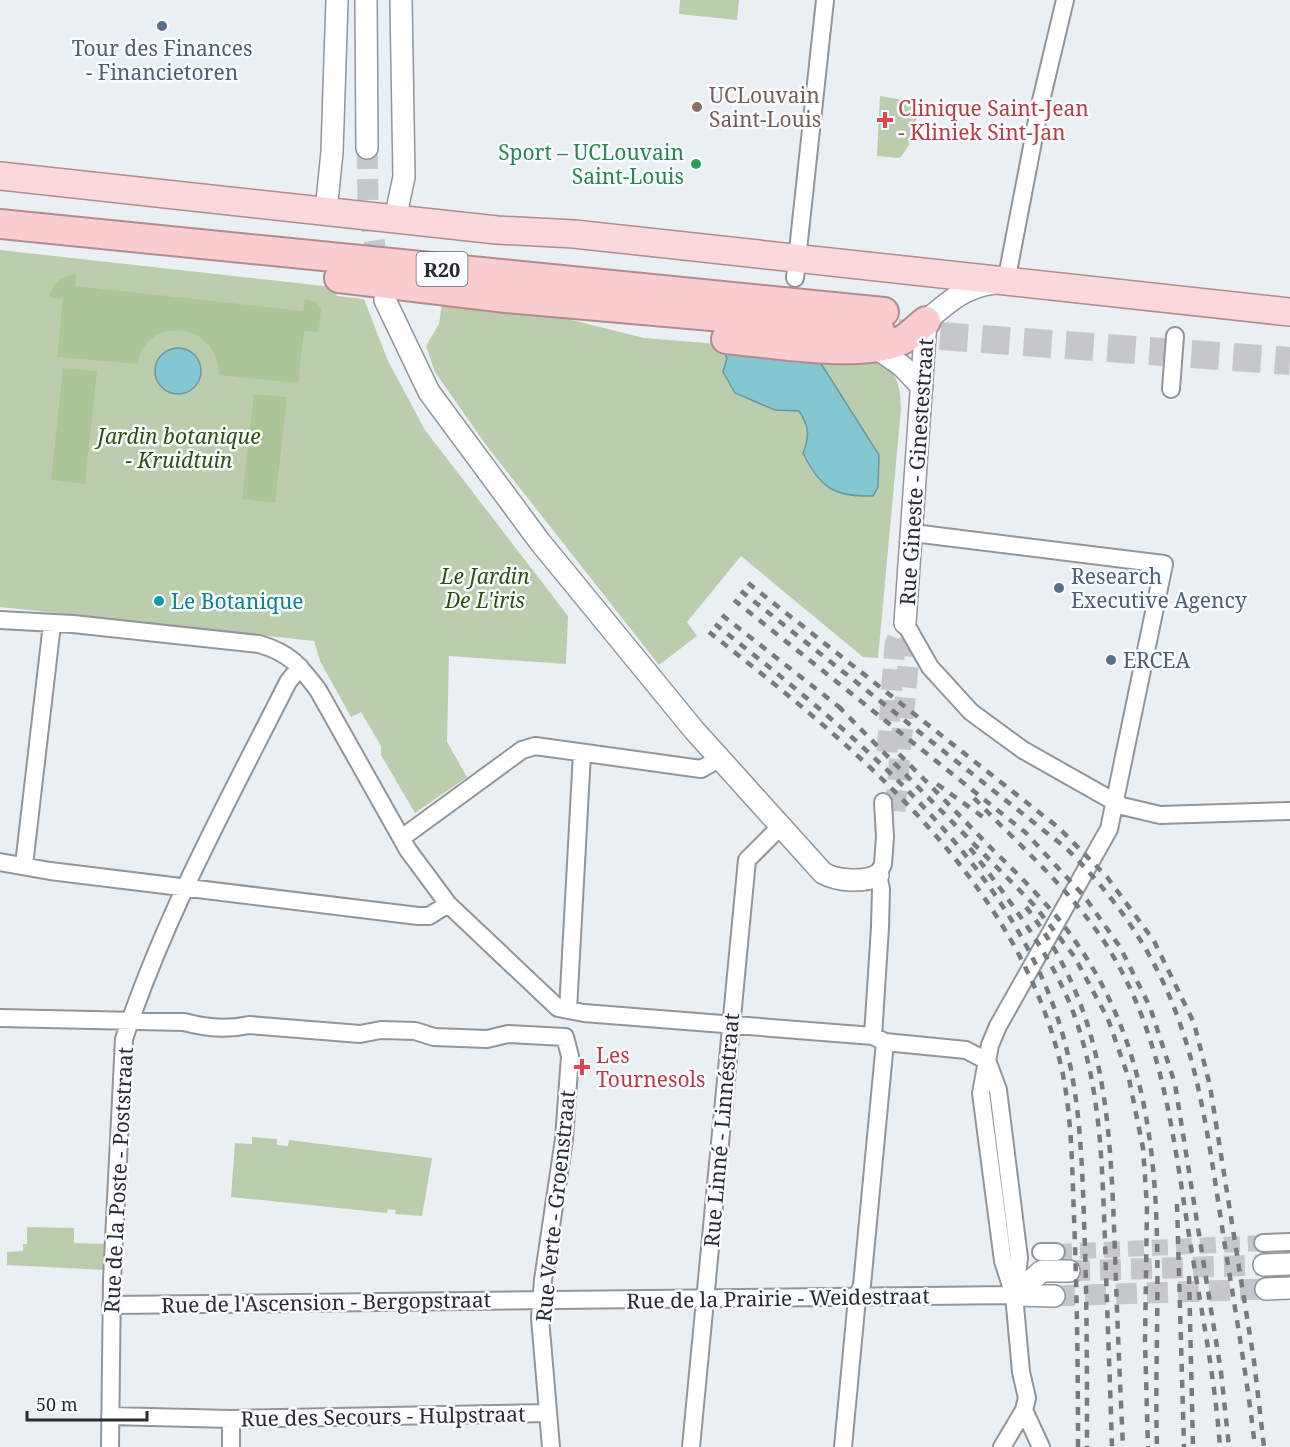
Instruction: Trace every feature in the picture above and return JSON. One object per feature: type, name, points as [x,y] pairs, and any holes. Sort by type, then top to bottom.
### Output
[{"type":"highway","name":"R20","points":[[0,224],[880,330],[901,341],[926,321]]},
{"type":"highway","name":"R20","points":[[0,239],[506,298],[880,330]]},
{"type":"main road","points":[[0,157],[398,210],[499,212],[574,234],[796,268],[956,286],[1006,282],[1290,312]]},
{"type":"main road","points":[[0,176],[327,202]]},
{"type":"street","points":[[327,202],[337,0]]},
{"type":"street","points":[[366,0],[366,147]]},
{"type":"street","points":[[398,210],[404,177],[401,0]]},
{"type":"street","points":[[796,268],[825,0]]},
{"type":"street","points":[[1006,282],[1040,105],[1065,0]]},
{"type":"street","points":[[926,321],[956,286]]},
{"type":"street","points":[[385,300],[429,392],[540,542],[719,759],[780,827],[829,876],[867,879],[878,875]]},
{"type":"street","name":"Rue Gineste - Ginestestraat","points":[[905,623],[926,321]]},
{"type":"street","points":[[880,330],[902,366],[922,387]]},
{"type":"street","points":[[1171,389],[1175,336]]},
{"type":"street","points":[[913,533],[1164,564],[1108,829],[998,1026],[987,1061],[998,1090],[1019,1258],[1014,1295],[1021,1372],[1027,1398],[1024,1410],[1002,1447]]},
{"type":"street","points":[[0,620],[73,624],[259,644],[284,652],[300,667],[323,698],[403,837],[408,850],[448,904],[558,1008],[879,1039],[966,1050],[987,1061]]},
{"type":"street","points":[[905,623],[930,667],[971,712],[1023,750],[1115,802],[1134,810],[1160,815],[1290,811]]},
{"type":"street","points":[[24,865],[52,624]]},
{"type":"street","name":"Rue de la Poste - Poststraat","points":[[110,1447],[111,1305],[124,1039],[186,886],[288,682],[300,667]]},
{"type":"street","points":[[403,837],[522,750],[535,746],[701,769],[719,759]]},
{"type":"street","points":[[567,1010],[582,753]]},
{"type":"street","points":[[843,1447],[857,1298],[862,1285],[879,1039],[881,889],[878,875],[883,864],[889,807]]},
{"type":"street","name":"Rue Linné - Linnéstraat","points":[[691,1447],[747,860],[780,827]]},
{"type":"street","points":[[0,862],[418,916],[429,916],[448,904]]},
{"type":"street","points":[[0,1018],[130,1020]]},
{"type":"street","name":"Rue Verte - Groenstraat","points":[[130,1020],[184,1022],[203,1028],[235,1028],[249,1025],[298,1027],[315,1032],[360,1034],[381,1030],[415,1031],[434,1037],[487,1039],[508,1034],[565,1037],[570,1056],[564,1140],[540,1318],[551,1447]]},
{"type":"street","points":[[1263,1243],[1290,1242]]},
{"type":"street","points":[[1264,1265],[1290,1264]]},
{"type":"street","points":[[1014,1295],[1042,1271],[1069,1271]]},
{"type":"street","points":[[1266,1289],[1290,1288]]},
{"type":"street","points":[[1014,1295],[1054,1296]]},
{"type":"street","name":"Rue de la Prairie - Weidestraat","points":[[541,1299],[705,1300],[1014,1295]]},
{"type":"street","name":"Rue de l'Ascension - Bergopstraat","points":[[111,1305],[541,1299]]},
{"type":"street","points":[[1024,1410],[1041,1447]]},
{"type":"street","name":"Rue des Secours - Hulpstraat","points":[[110,1416],[231,1419],[548,1413]]},
{"type":"street","points":[[231,1419],[231,1447]]},
{"type":"green space","points":[[680,0],[739,0],[737,20],[679,14]]},
{"type":"green space","points":[[880,96],[932,105],[931,115],[923,113],[912,124],[909,145],[900,158],[877,156]]},
{"type":"green space","name":"Jardin botanique - Kruidtuin","points":[[0,250],[333,287],[337,296],[364,299],[388,361],[425,430],[568,616],[566,664],[449,656],[447,742],[467,777],[415,813],[381,755],[381,746],[361,712],[351,717],[320,661],[314,641],[0,607]]},
{"type":"green space","points":[[76,274],[75,286],[303,311],[305,299],[316,302],[321,308],[319,332],[304,331],[298,383],[219,375],[215,356],[206,343],[194,334],[180,330],[166,332],[153,338],[143,349],[138,364],[57,357],[63,299],[49,297],[58,281]]},
{"type":"green space","points":[[443,297],[504,303],[644,338],[877,357],[896,379],[900,392],[901,409],[878,658],[863,657],[741,556],[687,622],[697,636],[659,665],[486,445],[435,372],[426,346],[439,324]]},
{"type":"green space","points":[[63,368],[97,371],[85,484],[51,480]]},
{"type":"green space","points":[[254,394],[287,397],[275,503],[242,499]]},
{"type":"green space","points":[[252,1137],[277,1139],[277,1145],[288,1146],[289,1140],[432,1158],[422,1216],[395,1214],[396,1210],[388,1209],[387,1213],[231,1197],[235,1143],[252,1144]]},
{"type":"green space","points":[[27,1227],[74,1228],[74,1243],[106,1244],[105,1270],[7,1265],[7,1252],[23,1251],[23,1244],[27,1244]]},
{"type":"water","points":[[183,348],[195,354],[200,362],[200,380],[195,388],[187,393],[173,394],[165,391],[158,384],[155,366],[158,358],[165,351]]},
{"type":"water","points":[[724,352],[820,362],[879,455],[878,487],[873,496],[848,495],[822,482],[803,453],[807,431],[799,411],[775,410],[735,393],[723,372],[727,358]]},
{"type":"tunnel","points":[[367,148],[368,200],[379,273]]},
{"type":"tunnel","points":[[898,333],[1290,361]]},
{"type":"tunnel","points":[[887,752],[895,644],[905,623]]},
{"type":"tunnel","points":[[895,811],[910,644],[905,623]]},
{"type":"tunnel","points":[[1056,1252],[1263,1243]]},
{"type":"tunnel","points":[[1069,1271],[1264,1265]]},
{"type":"tunnel","points":[[1054,1296],[1266,1289]]},
{"type":"railway","points":[[748,583],[1059,828],[1107,877],[1154,941],[1194,1023],[1210,1086],[1254,1361],[1264,1447]]},
{"type":"railway","points":[[741,591],[1066,848],[1107,893],[1139,938],[1163,983],[1182,1029],[1195,1076],[1215,1181],[1255,1447]]},
{"type":"railway","points":[[734,600],[1025,832],[1084,896],[1120,947],[1150,1007],[1175,1084],[1221,1372],[1229,1447]]},
{"type":"railway","points":[[722,615],[843,710]]},
{"type":"railway","points":[[715,624],[821,711],[874,758],[924,808],[970,861],[1010,918],[1042,979],[1065,1043],[1074,1087],[1079,1131],[1086,1277],[1087,1447]]},
{"type":"railway","points":[[709,632],[820,722],[874,771],[924,822],[970,878],[1009,937],[1040,1001],[1062,1070],[1070,1125],[1076,1275],[1078,1447]]},
{"type":"railway","points":[[838,706],[1034,905],[1074,956],[1108,1019],[1129,1079],[1143,1148],[1147,1206],[1145,1342],[1148,1447]]},
{"type":"railway","points":[[899,754],[1025,882],[1064,926],[1108,997],[1132,1057],[1147,1120],[1154,1184],[1157,1249],[1157,1447]]},
{"type":"railway","points":[[937,784],[983,817]]},
{"type":"railway","points":[[974,798],[1078,906],[1107,946],[1142,1016],[1164,1089],[1171,1126],[1211,1369],[1220,1447]]},
{"type":"railway","points":[[970,848],[1026,925],[1051,966],[1072,1009],[1089,1066],[1101,1154],[1112,1447]]},
{"type":"railway","points":[[1026,907],[1053,947],[1074,988],[1089,1029],[1099,1071],[1111,1159],[1123,1447]]},
{"type":"railway","points":[[1177,1204],[1184,1447]]},
{"type":"railway","points":[[1189,1276],[1193,1447]]},
{"type":"place","name":"Tour des Finances - Financietoren","points":[[162,26]]},
{"type":"place","name":"UCLouvain Saint-Louis","points":[[697,107]]},
{"type":"place","name":"Clinique Saint-Jean - Kliniek Sint-Jan","points":[[885,120]]},
{"type":"place","name":"Sport – UCLouvain Saint-Louis","points":[[696,164]]},
{"type":"place","name":"Research Executive Agency","points":[[1059,588]]},
{"type":"place","name":"Le Botanique","points":[[159,601]]},
{"type":"place","name":"ERCEA","points":[[1111,660]]},
{"type":"place","name":"Les Tournesols","points":[[582,1067]]},
{"type":"park label","name":"Le Jardin De L'iris","points":[[485,588]]}]
